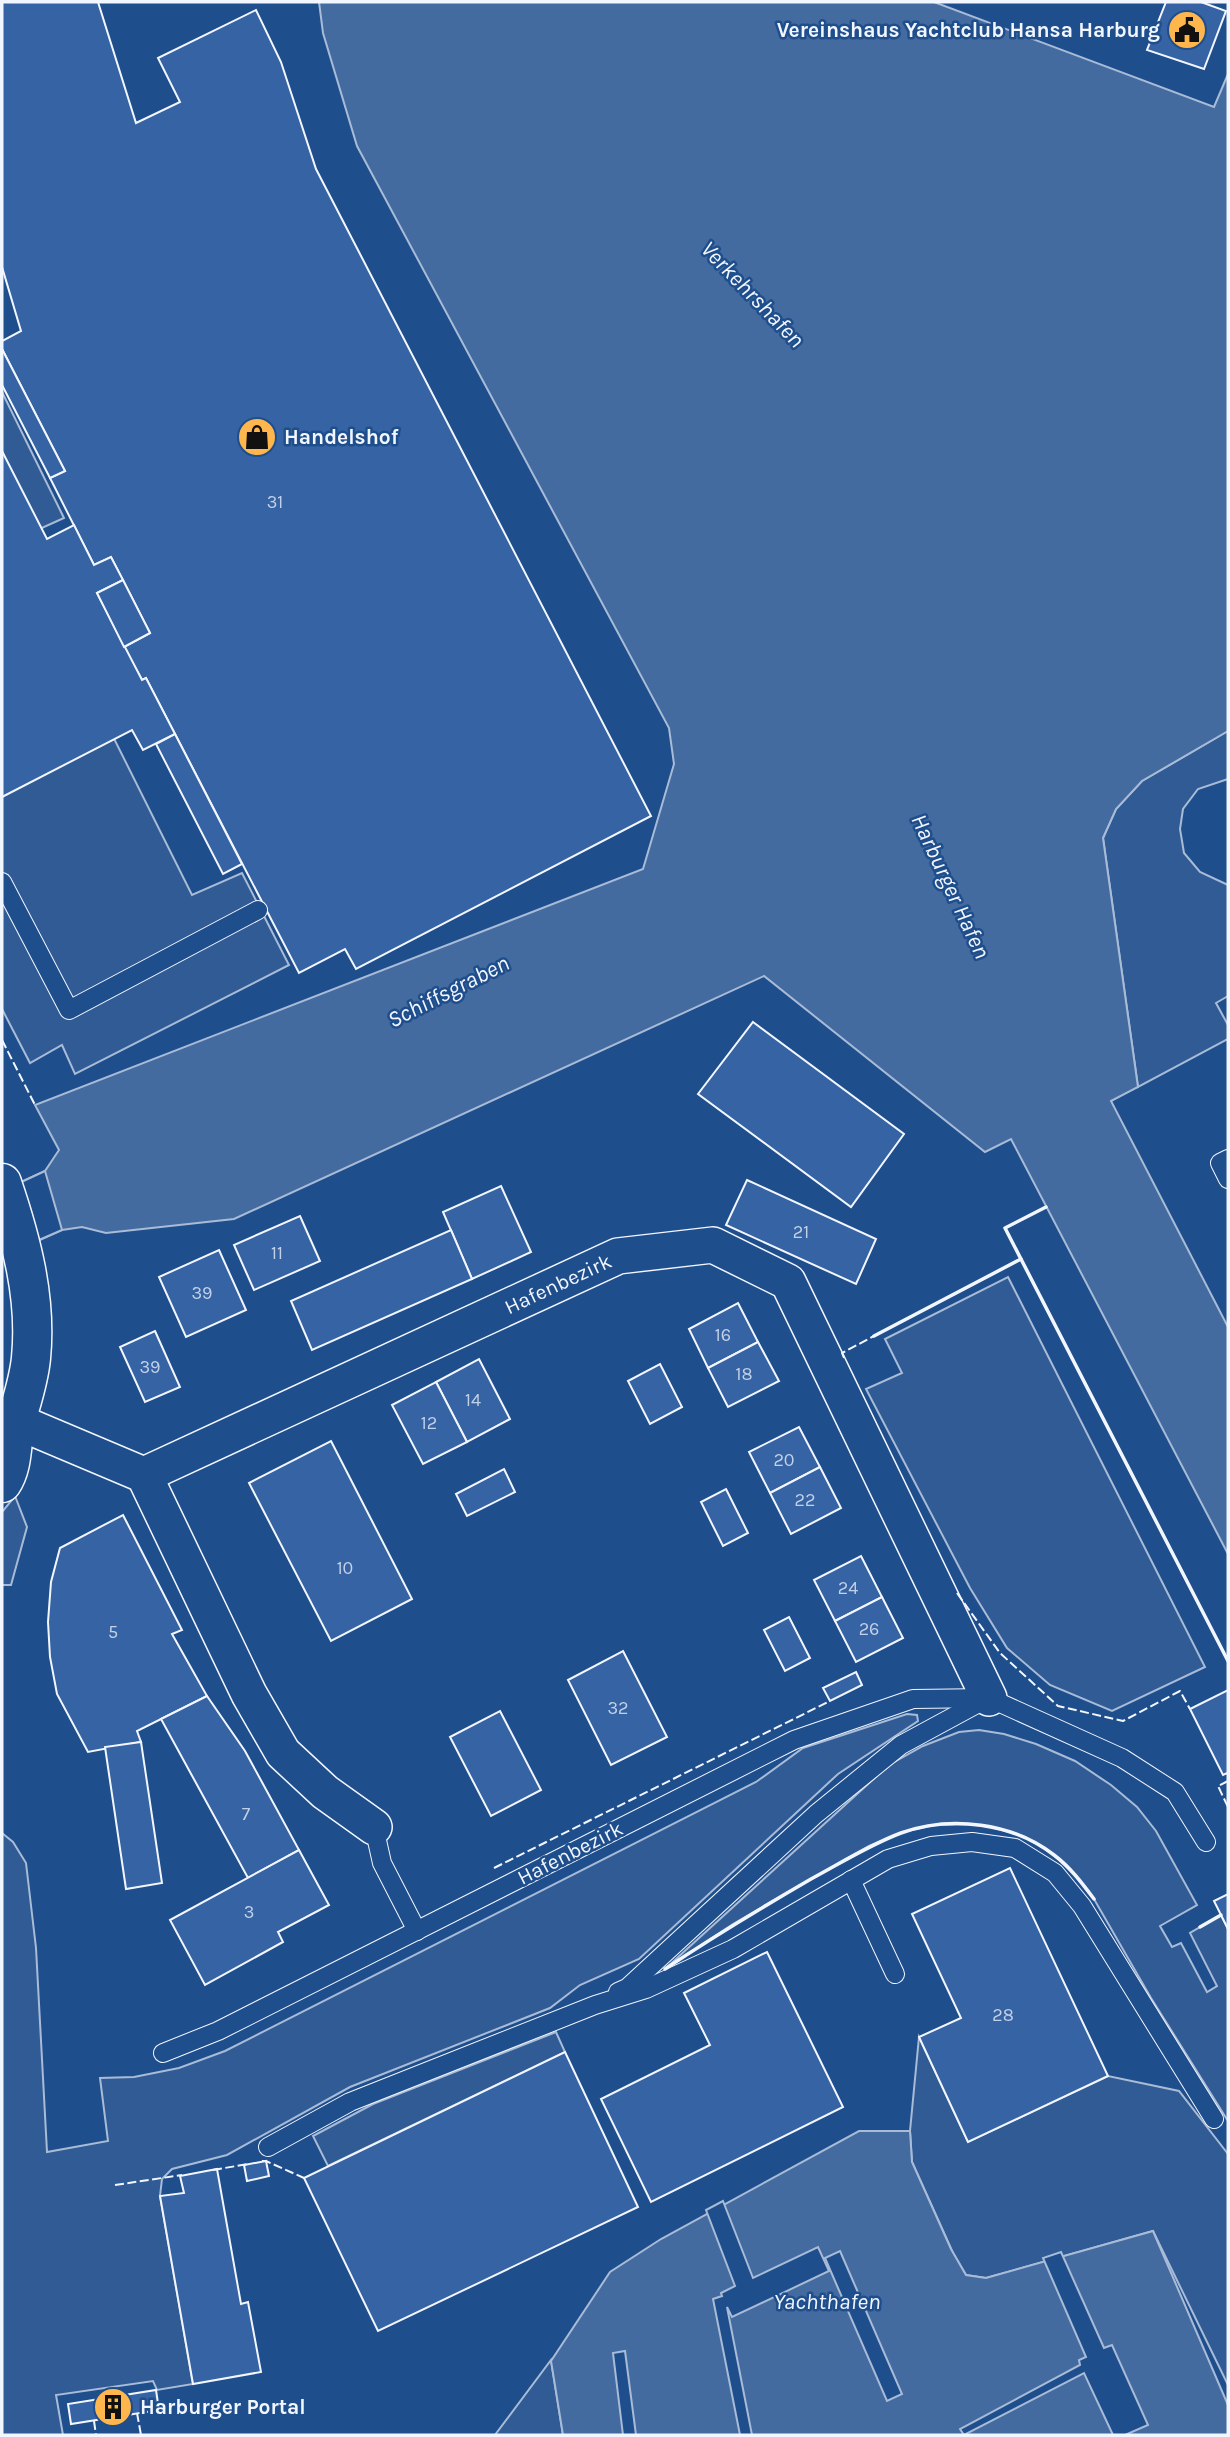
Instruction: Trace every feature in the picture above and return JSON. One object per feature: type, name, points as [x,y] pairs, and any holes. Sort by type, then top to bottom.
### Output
[{"type":"street","points":[[2,1483],[8,1474],[9,1425],[24,1399],[31,1357],[30,1284],[22,1247],[3,1186]]},
{"type":"street","name":"Hafenbezirk","points":[[144,1475],[618,1256],[713,1245],[788,1282],[989,1698]]},
{"type":"street","points":[[9,1425],[144,1475],[249,1695],[283,1753],[325,1792],[374,1827]]},
{"type":"lane","points":[[2,882],[69,1010],[258,910]]},
{"type":"lane","points":[[1228,1159],[1220,1163],[1228,1179]]},
{"type":"lane","points":[[595,2005],[627,1988],[816,1814],[901,1745],[989,1698]]},
{"type":"lane","name":"Hafenbezirk","points":[[163,2053],[218,2031],[794,1740],[913,1699],[989,1698],[1122,1758],[1175,1792],[1206,1842]]},
{"type":"lane","points":[[374,1827],[382,1863],[416,1931]]},
{"type":"lane","points":[[268,2147],[351,2102],[595,2005],[646,1989],[733,1949],[888,1859],[931,1846],[972,1842],[1015,1848],[1055,1874],[1082,1906],[1214,2119]]},
{"type":"lane","points":[[851,1880],[895,1975]]},
{"type":"shaded area","points":[[2,392],[64,518],[15,540],[192,895],[242,873],[289,965],[75,1074],[62,1045],[30,1063],[2,1009]]},
{"type":"shaded area","points":[[1228,731],[1228,779],[1198,789],[1183,809],[1180,829],[1184,853],[1200,872],[1228,885],[1228,996],[1216,1003],[1228,1025],[1228,1039],[1138,1087],[1103,838],[1116,809],[1142,781]]},
{"type":"shaded area","points":[[1008,1277],[1205,1667],[1112,1711],[1050,1685],[1007,1648],[970,1588],[866,1389],[902,1373],[885,1339]]},
{"type":"shaded area","points":[[15,1496],[27,1527],[11,1585],[2,1585],[2,1512]]},
{"type":"shaded area","points":[[907,1714],[917,1715],[918,1721],[838,1774],[639,1959],[580,1985],[550,2008],[350,2087],[227,2155],[172,2169],[162,2179],[160,2196],[193,2384],[157,2390],[153,2381],[56,2395],[63,2435],[2,2435],[2,1833],[13,1842],[26,1863],[36,1948],[47,2152],[108,2141],[100,2078],[134,2077],[179,2068],[225,2051],[756,1782],[803,1748]]},
{"type":"shaded area","points":[[979,1730],[1036,1744],[1075,1761],[1111,1785],[1137,1807],[1156,1831],[1197,1905],[1160,1926],[1172,1947],[1181,1943],[1207,1992],[1217,1986],[1190,1933],[1221,1915],[1228,1929],[1228,2121],[1151,1998],[1094,1899],[1075,1875],[1054,1855],[1023,1836],[991,1827],[968,1824],[935,1825],[903,1832],[869,1846],[733,1924],[665,1969],[889,1765],[923,1746],[959,1732]]},
{"type":"shaded area","points":[[556,2032],[565,2052],[328,2166],[313,2136],[373,2104]]},
{"type":"shaded area","points":[[919,2037],[968,2142],[1108,2076],[1179,2091],[1228,2154],[1228,2385],[1153,2231],[986,2278],[966,2275],[953,2253],[912,2162],[910,2131]]},
{"type":"shaded area","points":[[551,2360],[563,2435],[495,2435]]},
{"type":"water","points":[[319,2],[934,2],[1214,107],[1228,74],[1228,731],[1142,781],[1116,809],[1103,838],[1138,1087],[1111,1101],[1228,1327],[1228,1554],[1011,1139],[985,1152],[764,976],[234,1219],[106,1233],[82,1227],[62,1230],[2,1257],[2,1191],[45,1171],[59,1150],[35,1105],[643,869],[674,764],[669,728],[357,146],[323,33]]},
{"type":"water","name":"Yachthafen","points":[[859,2131],[910,2131],[912,2162],[951,2249],[966,2275],[986,2278],[1153,2231],[1228,2405],[1228,2435],[563,2435],[551,2361],[610,2272],[661,2239]]},
{"type":"pier","points":[[45,1171],[62,1230],[2,1256],[2,1191]]},
{"type":"pier","points":[[723,2201],[753,2278],[818,2247],[829,2271],[732,2317],[727,2307],[752,2435],[740,2435],[713,2299],[735,2286],[706,2210]]},
{"type":"pier","points":[[840,2251],[902,2394],[887,2401],[825,2258]]},
{"type":"pier","points":[[1061,2252],[1104,2348],[1112,2345],[1148,2425],[1125,2435],[1113,2435],[1084,2373],[964,2435],[960,2429],[1080,2365],[1079,2360],[1086,2357],[1043,2258]]},
{"type":"pier","points":[[625,2351],[636,2435],[623,2435],[613,2353]]},
{"type":"building","name":"Handelshof","points":[[2,2],[98,2],[136,123],[180,102],[158,58],[256,10],[281,62],[316,169],[651,816],[356,969],[345,949],[299,973],[146,678],[142,680],[124,647],[150,633],[111,557],[94,565],[50,478],[65,471],[2,349],[2,341],[21,331],[2,267]]},
{"type":"building","name":"Vereinshaus Yachtclub Hansa Harburg","points":[[1166,2],[1201,2],[1226,11],[1204,69],[1147,50]]},
{"type":"building","points":[[2,349],[65,471],[50,478],[2,385]]},
{"type":"building","points":[[2,451],[47,539],[74,525],[94,565],[111,557],[123,580],[97,593],[142,680],[146,678],[175,734],[143,750],[132,730],[2,797]]},
{"type":"building","points":[[123,580],[150,633],[124,647],[97,593]]},
{"type":"building","points":[[175,734],[242,864],[223,874],[156,744]]},
{"type":"building","points":[[753,1022],[904,1134],[851,1207],[698,1094]]},
{"type":"building","points":[[747,1180],[876,1239],[856,1284],[726,1225]]},
{"type":"building","points":[[501,1186],[531,1252],[472,1279],[443,1212]]},
{"type":"building","points":[[300,1216],[320,1261],[254,1290],[234,1245]]},
{"type":"building","points":[[451,1230],[472,1279],[312,1350],[291,1301]]},
{"type":"building","points":[[219,1250],[246,1310],[186,1337],[159,1277]]},
{"type":"building","points":[[738,1303],[758,1342],[708,1368],[689,1329]]},
{"type":"building","points":[[155,1331],[180,1387],[145,1402],[120,1347]]},
{"type":"building","points":[[758,1342],[779,1381],[728,1407],[708,1368]]},
{"type":"building","points":[[479,1359],[510,1419],[467,1442],[436,1382]]},
{"type":"building","points":[[660,1364],[682,1407],[650,1424],[628,1381]]},
{"type":"building","points":[[436,1382],[467,1442],[423,1464],[392,1405]]},
{"type":"building","points":[[799,1427],[820,1467],[770,1493],[749,1452]]},
{"type":"building","points":[[331,1441],[412,1599],[331,1641],[249,1483]]},
{"type":"building","points":[[820,1467],[841,1508],[791,1534],[770,1493]]},
{"type":"building","points":[[504,1469],[515,1492],[467,1516],[456,1494]]},
{"type":"building","points":[[726,1489],[748,1533],[723,1546],[701,1502]]},
{"type":"building","points":[[123,1515],[182,1630],[172,1634],[207,1696],[137,1731],[141,1742],[88,1752],[57,1694],[50,1657],[48,1622],[51,1582],[60,1548]]},
{"type":"building","points":[[861,1556],[882,1597],[835,1621],[814,1580]]},
{"type":"building","points":[[882,1597],[903,1638],[856,1662],[835,1621]]},
{"type":"building","points":[[789,1617],[810,1658],[785,1671],[764,1630]]},
{"type":"building","points":[[623,1651],[667,1737],[611,1765],[568,1680]]},
{"type":"building","points":[[856,1672],[862,1685],[830,1701],[823,1688]]},
{"type":"building","points":[[1228,1690],[1228,1775],[1223,1775],[1190,1709]]},
{"type":"building","points":[[207,1696],[245,1751],[299,1850],[248,1878],[161,1719]]},
{"type":"building","points":[[500,1711],[541,1790],[491,1816],[450,1737]]},
{"type":"building","points":[[141,1742],[162,1883],[126,1889],[105,1747]]},
{"type":"building","points":[[299,1850],[329,1905],[278,1932],[283,1942],[205,1985],[170,1920]]},
{"type":"building","points":[[1010,1868],[1108,2076],[968,2142],[919,2037],[961,2018],[912,1914]]},
{"type":"building","points":[[1228,1894],[1228,1929],[1214,1901]]},
{"type":"building","points":[[767,1952],[843,2107],[651,2202],[601,2099],[710,2045],[684,1993]]},
{"type":"building","points":[[565,2052],[638,2207],[378,2331],[304,2178]]},
{"type":"building","points":[[266,2161],[269,2176],[247,2181],[244,2165]]},
{"type":"building","points":[[217,2169],[241,2304],[248,2302],[261,2372],[193,2384],[160,2196],[184,2193],[180,2176]]},
{"type":"building","name":"Harburger Portal","points":[[156,2390],[159,2410],[71,2424],[68,2404]]},
{"type":"fence","points":[[2,1040],[35,1105]]},
{"type":"fence","points":[[844,1358],[842,1353],[874,1336]]},
{"type":"fence","points":[[957,1593],[1000,1653],[1058,1706],[1123,1721],[1180,1691],[1190,1709]]},
{"type":"fence","points":[[494,1868],[830,1701]]},
{"type":"fence","points":[[1228,1781],[1218,1786],[1228,1807]]},
{"type":"fence","points":[[262,2161],[304,2178]]},
{"type":"fence","points":[[213,2170],[248,2164]]},
{"type":"fence","points":[[115,2185],[182,2175]]},
{"type":"fence","points":[[137,2413],[141,2435]]},
{"type":"fence","points":[[94,2421],[96,2435]]},
{"type":"wall","points":[[1046,1207],[1005,1228],[1228,1661]]},
{"type":"wall","points":[[874,1336],[1021,1259]]},
{"type":"wall","points":[[665,1969],[855,1854],[920,1827],[940,1824],[981,1825],[1020,1836],[1038,1844],[1060,1860],[1094,1899]]},
{"type":"wall","points":[[1200,1927],[1221,1915]]},
{"type":"place","name":"Vereinshaus Yachtclub Hansa Harburg","points":[[1187,30]]},
{"type":"place","name":"Handelshof","points":[[257,437]]},
{"type":"place","name":"Harburger Portal","points":[[113,2407]]},
{"type":"water label","name":"Verkehrshafen","points":[[753,294]]},
{"type":"water label","name":"Harburger Hafen","points":[[951,886]]},
{"type":"water label","name":"Schiffsgraben","points":[[448,991]]}]
